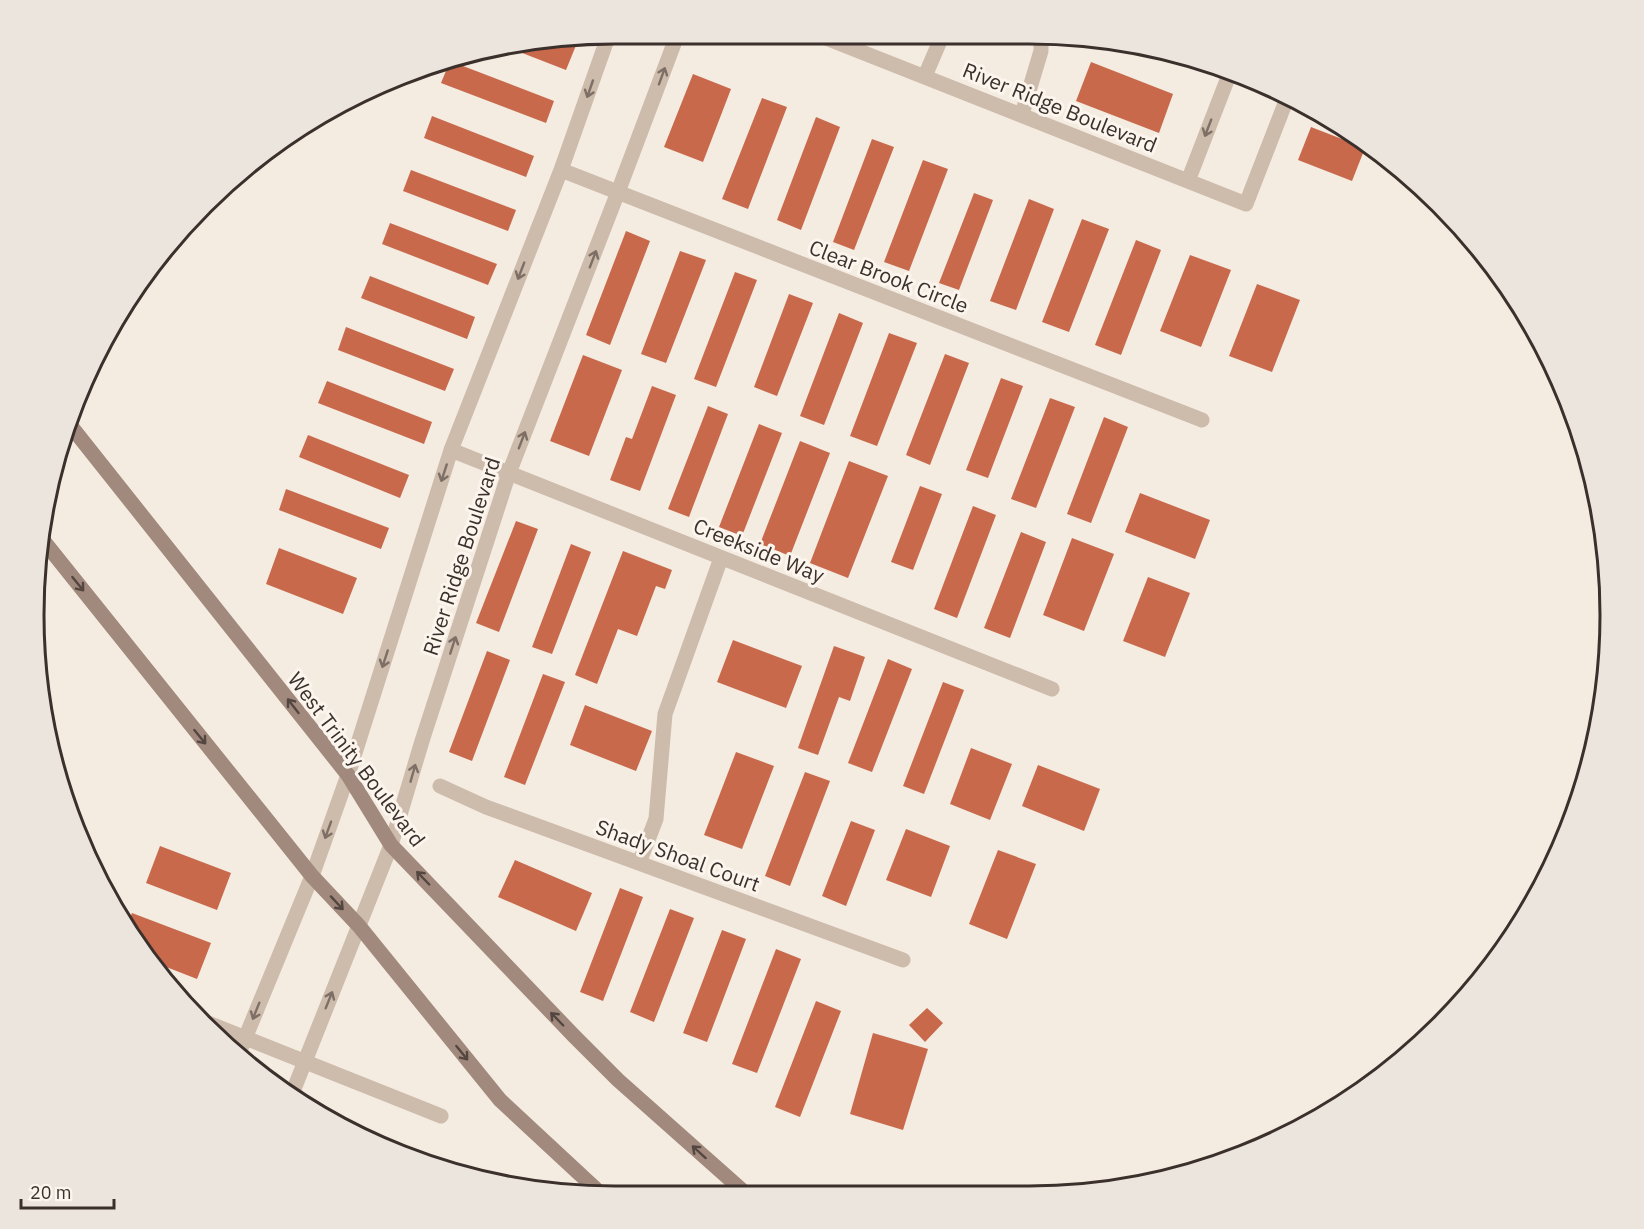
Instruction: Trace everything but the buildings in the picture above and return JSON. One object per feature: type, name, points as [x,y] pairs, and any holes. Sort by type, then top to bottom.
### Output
[{"type":"main road","name":"West Trinity Boulevard","points":[[74,430],[348,775],[391,845],[596,1058],[737,1186]]},
{"type":"main road","points":[[48,546],[312,876],[359,926],[500,1100],[591,1185]]},
{"type":"street","name":"River Ridge Boulevard","points":[[241,1047],[312,876],[348,775],[451,450],[561,170],[605,44]]},
{"type":"street","name":"River Ridge Boulevard","points":[[295,1087],[391,845],[422,741],[509,473],[674,44]]},
{"type":"street","name":"River Ridge Boulevard","points":[[842,44],[1246,204],[1285,104]]},
{"type":"street","points":[[925,76],[939,44]]},
{"type":"street","points":[[1022,114],[1041,44]]},
{"type":"street","points":[[1188,181],[1227,79]]},
{"type":"street","name":"Clear Brook Circle","points":[[561,170],[1202,420]]},
{"type":"street","name":"Creekside Way","points":[[451,450],[1052,689]]},
{"type":"street","points":[[639,863],[656,819],[665,714],[721,558]]},
{"type":"street","name":"Shady Shoal Court","points":[[440,786],[486,807],[903,960]]},
{"type":"street","points":[[222,1029],[441,1116]]}]
